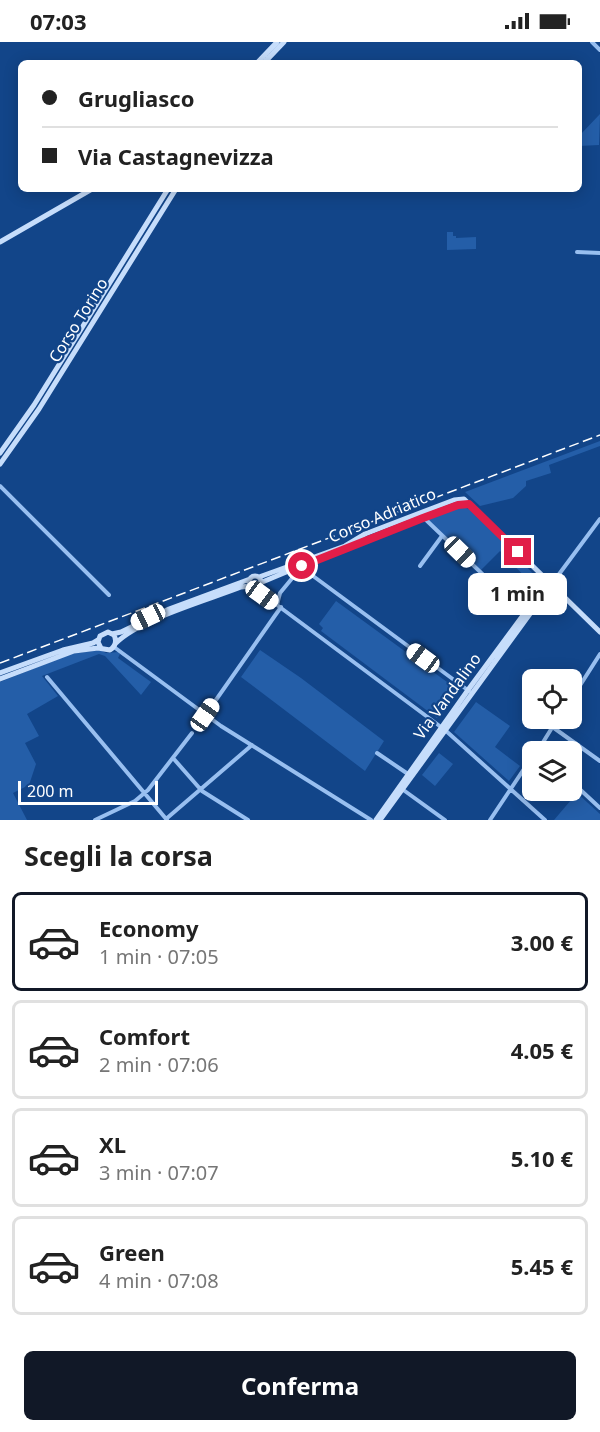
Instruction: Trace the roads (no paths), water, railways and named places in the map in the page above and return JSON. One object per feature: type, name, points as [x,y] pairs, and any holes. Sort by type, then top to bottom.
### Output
[{"type":"street","points":[[260,60],[277,42]]},
{"type":"street","points":[[267,60],[284,42]]},
{"type":"street","points":[[592,42],[600,50]]},
{"type":"street","points":[[0,242],[87,192]]},
{"type":"street","name":"Corso Torino","points":[[0,453],[34,405],[166,192]]},
{"type":"street","name":"Corso Torino","points":[[0,464],[39,409],[174,192]]},
{"type":"street","points":[[577,252],[600,253]]},
{"type":"street","points":[[0,486],[109,595]]},
{"type":"street","name":"Corso Adriatico","points":[[0,679],[67,653],[102,648],[109,650],[126,634],[153,621],[241,587],[252,587],[345,546],[365,534],[454,500],[464,499],[469,504]]},
{"type":"street","points":[[469,504],[600,633]]},
{"type":"street","name":"Corso Adriatico","points":[[260,582],[423,518],[458,505],[469,504]]},
{"type":"street","name":"Corso Adriatico","points":[[423,518],[526,616]]},
{"type":"street","name":"Via Vandalino","points":[[400,788],[408,774],[600,519]]},
{"type":"street","points":[[420,566],[442,536]]},
{"type":"street","points":[[302,566],[470,692]]},
{"type":"street","points":[[197,727],[279,606],[280,593],[294,576],[309,573]]},
{"type":"street","name":"Corso Adriatico","points":[[0,673],[63,650],[91,644],[103,633],[121,632],[169,609],[254,576],[260,582]]},
{"type":"street","points":[[250,579],[252,587],[443,728],[545,820]]},
{"type":"street","points":[[260,582],[279,606]]},
{"type":"street","points":[[112,634],[116,638],[115,645],[205,715],[370,820]]},
{"type":"street","points":[[98,640],[102,648]]},
{"type":"street","points":[[582,682],[600,654]]},
{"type":"street","points":[[47,677],[166,820],[252,746]]},
{"type":"street","name":"Via Vandalino","points":[[378,820],[443,728]]},
{"type":"street","points":[[556,729],[600,761]]},
{"type":"street","points":[[95,820],[135,801],[143,794],[192,733]]},
{"type":"street","points":[[377,753],[408,774]]},
{"type":"street","points":[[173,758],[201,790],[248,820]]},
{"type":"street","points":[[490,820],[522,772]]},
{"type":"street","points":[[400,788],[445,820]]},
{"type":"street","points":[[582,791],[600,807]]},
{"type":"railway","points":[[0,663],[600,435]]}]
